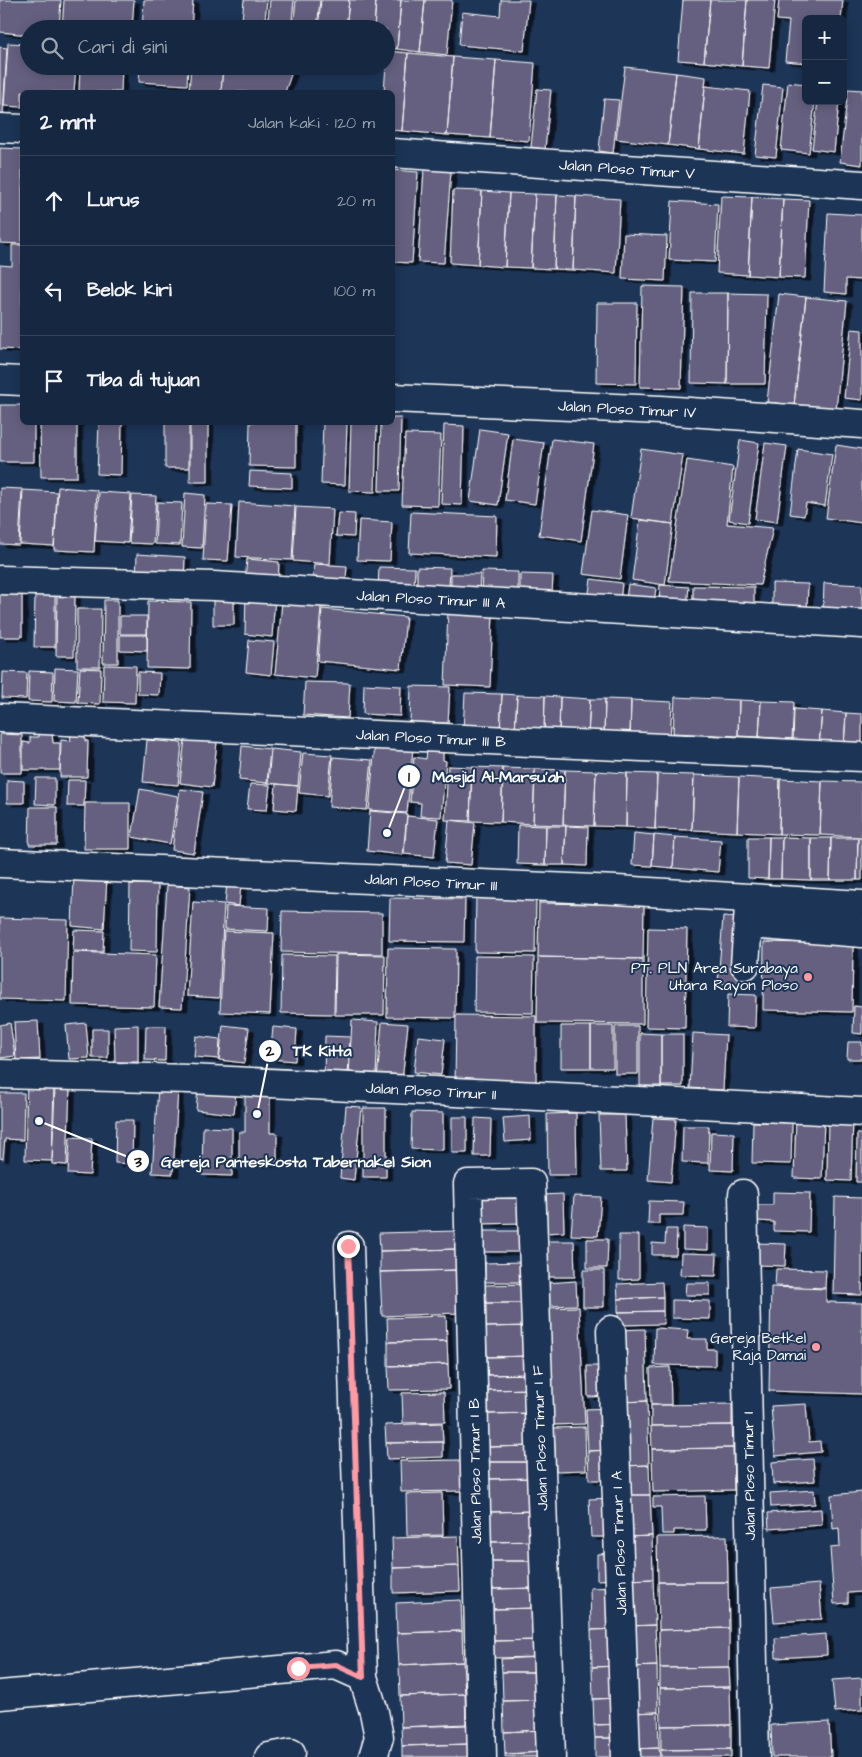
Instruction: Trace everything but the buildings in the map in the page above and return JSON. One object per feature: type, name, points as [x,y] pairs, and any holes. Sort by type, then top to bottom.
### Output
[{"type":"street","points":[[0,128],[20,129]]},
{"type":"street","name":"Jalan Ploso Timur V","points":[[395,153],[862,185]]},
{"type":"street","points":[[0,380],[20,381]]},
{"type":"street","name":"Jalan Ploso Timur IV","points":[[395,398],[662,410],[862,424]]},
{"type":"street","name":"Jalan Ploso Timur III A","points":[[0,580],[214,586],[862,624]]},
{"type":"street","name":"Jalan Ploso Timur III B","points":[[0,718],[862,757]]},
{"type":"street","name":"Jalan Ploso Timur III","points":[[0,863],[617,890],[750,911],[862,905]]},
{"type":"street","points":[[745,965],[750,911],[862,934]]},
{"type":"street","name":"Jalan Ploso Timur II","points":[[0,1074],[189,1079],[862,1112]]},
{"type":"street","name":"Jalan Ploso Timur I F","points":[[468,1184],[531,1183],[551,1757]]},
{"type":"street","name":"Jalan Ploso Timur I B","points":[[468,1184],[482,1757]]},
{"type":"street","name":"Jalan Ploso Timur I","points":[[743,1194],[755,1757]]},
{"type":"street","points":[[348,1246],[363,1677],[374,1712],[379,1737],[373,1757]]},
{"type":"street","name":"Jalan Ploso Timur I A","points":[[611,1330],[626,1757]]},
{"type":"street","points":[[0,1695],[336,1665],[363,1677]]},
{"type":"place","name":"Masjid Al-Marsu'ah","points":[[387,833]]},
{"type":"place","name":"PT. PLN Area Surabaya Utara Rayon Ploso","points":[[808,977]]},
{"type":"place","name":"TK Kitta","points":[[257,1114]]},
{"type":"place","name":"Gereja Panteskosta Tabernakel Sion","points":[[39,1121]]},
{"type":"place","name":"Gereja Betkel Raja Damai","points":[[816,1347]]},
{"type":"route","points":[[298,1668],[336,1665],[363,1677],[348,1246]]}]
